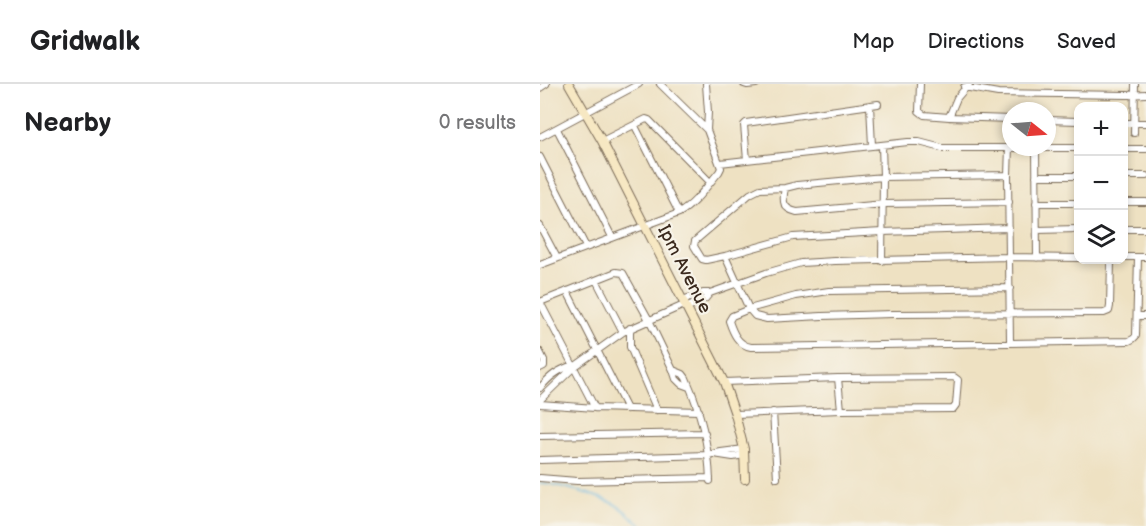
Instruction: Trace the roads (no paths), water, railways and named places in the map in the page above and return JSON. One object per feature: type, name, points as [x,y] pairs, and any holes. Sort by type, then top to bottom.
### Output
[{"type":"street","points":[[540,88],[546,84]]},
{"type":"street","name":"Ipm Avenue","points":[[569,84],[602,141],[724,382],[744,452],[745,478]]},
{"type":"street","points":[[540,137],[639,84]]},
{"type":"street","points":[[540,265],[679,213],[719,172],[720,163],[707,130],[660,84]]},
{"type":"street","points":[[706,84],[707,130]]},
{"type":"street","points":[[744,84],[756,84]]},
{"type":"street","points":[[920,84],[919,111],[924,115],[1002,119]]},
{"type":"street","points":[[1134,133],[1135,84]]},
{"type":"street","points":[[948,117],[967,86],[998,93],[1146,94]]},
{"type":"street","points":[[747,160],[744,125],[746,123],[878,104]]},
{"type":"street","points":[[870,105],[872,146]]},
{"type":"street","points":[[602,141],[646,119],[649,120],[710,182]]},
{"type":"street","points":[[1056,120],[1074,121]]},
{"type":"street","points":[[1128,123],[1146,123]]},
{"type":"street","points":[[635,126],[679,213]]},
{"type":"street","points":[[557,129],[612,237]]},
{"type":"street","points":[[720,163],[919,142],[942,148],[1002,147]]},
{"type":"street","points":[[882,145],[884,204],[882,261]]},
{"type":"street","points":[[1056,148],[1074,148]]},
{"type":"street","points":[[1128,149],[1146,149]]},
{"type":"street","points":[[1009,156],[1010,342]]},
{"type":"street","points":[[1036,156],[1037,258]]},
{"type":"street","points":[[540,157],[586,247]]},
{"type":"street","points":[[1008,175],[883,177],[798,185],[785,189],[755,190],[695,241],[694,246],[702,259],[706,260],[793,237],[1009,228]]},
{"type":"street","points":[[1036,176],[1074,176]]},
{"type":"street","points":[[1128,176],[1146,176]]},
{"type":"street","points":[[785,189],[783,197],[785,207],[789,211],[797,212],[884,204],[1009,202]]},
{"type":"street","points":[[1036,203],[1074,202]]},
{"type":"street","points":[[1128,202],[1146,202]]},
{"type":"street","points":[[540,226],[556,258]]},
{"type":"street","points":[[1128,229],[1146,229]]},
{"type":"street","points":[[1037,230],[1074,230]]},
{"type":"street","points":[[725,256],[749,309],[756,316],[767,319],[869,315],[1104,313],[1109,311],[1110,306],[1111,264]]},
{"type":"street","points":[[1010,288],[829,291],[796,296],[749,309],[732,316],[729,321],[739,342],[746,346],[1129,340],[1136,336],[1138,256]]},
{"type":"street","points":[[540,402],[573,366],[630,328],[684,304],[705,299],[710,293],[766,273],[801,264],[835,261],[1009,257],[1074,258]]},
{"type":"street","points":[[1128,257],[1146,257]]},
{"type":"street","points":[[540,478],[576,481],[710,480],[711,454],[699,411],[686,378],[683,374],[673,370],[623,273],[616,272],[540,302],[595,408]]},
{"type":"street","points":[[596,280],[623,332]]},
{"type":"street","points":[[1138,287],[1146,287]]},
{"type":"street","points":[[567,291],[627,409]]},
{"type":"street","points":[[1137,316],[1146,316]]},
{"type":"street","points":[[630,328],[630,347],[657,410]]},
{"type":"street","points":[[540,352],[544,363],[544,366],[540,368]]},
{"type":"street","points":[[540,388],[550,376],[560,369],[573,366]]},
{"type":"street","points":[[724,382],[954,377],[958,380],[956,405],[953,409],[735,414]]},
{"type":"street","points":[[838,378],[841,410]]},
{"type":"street","points":[[540,402],[595,408],[699,411]]},
{"type":"street","points":[[773,412],[777,478]]},
{"type":"street","points":[[540,436],[705,433]]},
{"type":"street","points":[[540,460],[711,454],[733,457],[744,452]]},
{"type":"waterway","points":[[540,483],[566,488],[610,502],[623,509],[642,526]]}]
